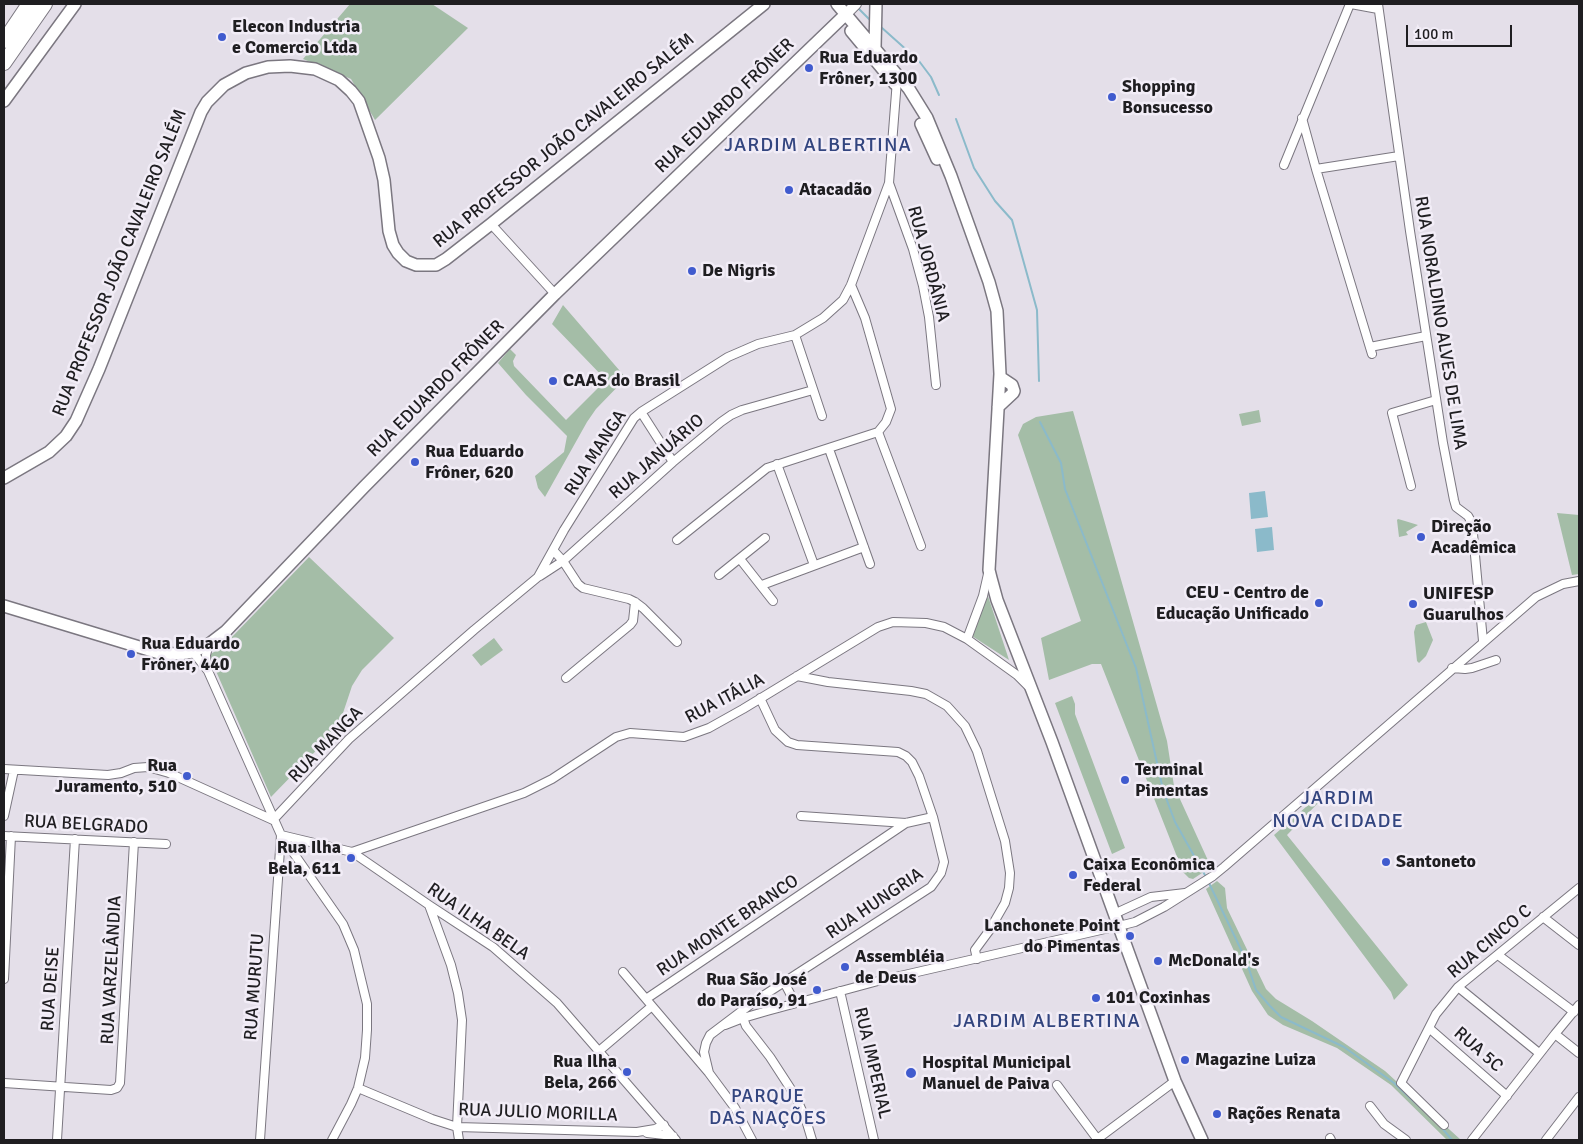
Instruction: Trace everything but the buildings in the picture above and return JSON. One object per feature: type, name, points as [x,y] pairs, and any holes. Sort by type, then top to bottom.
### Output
[{"type":"highway","points":[[4,40],[29,4]]},
{"type":"highway","points":[[4,63],[45,4]]},
{"type":"main road","points":[[4,101],[75,4]]},
{"type":"main road","name":"RUA PROFESSOR JOÃO CAVALEIRO SALÉM","points":[[4,478],[49,452],[66,436],[76,421],[99,369],[201,112],[207,102],[224,85],[246,73],[268,67],[304,67],[328,74],[339,80],[359,101],[379,158],[384,180],[389,231],[393,245],[406,261],[416,265],[436,265],[491,224],[764,4]]},
{"type":"main road","points":[[875,47],[876,4]]},
{"type":"main road","points":[[838,8],[875,47],[913,106],[942,170],[992,306],[995,338],[982,560],[986,582],[1014,657],[1032,691]]},
{"type":"main road","points":[[838,8],[920,107],[937,140],[989,282],[997,311],[1000,376],[989,570],[998,600],[1175,1081],[1202,1140]]},
{"type":"main road","name":"RUA EDUARDO FRÔNER","points":[[4,606],[159,653],[179,654],[193,652],[209,644],[226,631],[364,487],[838,8]]},
{"type":"street","points":[[838,8],[856,4]]},
{"type":"street","points":[[1284,165],[1350,4],[1378,6]]},
{"type":"street","name":"RUA NORALDINO ALVES DE LIMA","points":[[1378,6],[1436,400],[1456,507],[1468,516],[1472,523],[1484,641]]},
{"type":"street","name":"RUA MANGA","points":[[273,820],[349,739],[538,577],[634,418],[728,357],[744,349],[795,334],[823,318],[843,300],[851,285],[889,183],[897,80]]},
{"type":"street","points":[[1302,118],[1371,351],[1426,336]]},
{"type":"street","points":[[1316,169],[1399,156]]},
{"type":"street","name":"RUA JORDÂNIA","points":[[889,183],[913,249],[923,286],[931,332],[936,385]]},
{"type":"street","points":[[491,224],[555,294]]},
{"type":"street","points":[[677,540],[767,468],[878,432],[889,418],[891,409],[866,318],[851,285]]},
{"type":"street","points":[[795,334],[822,416]]},
{"type":"street","name":"RUA JANUÁRIO","points":[[538,577],[563,561],[673,462],[731,415],[813,390]]},
{"type":"street","points":[[1411,486],[1392,413],[1436,400]]},
{"type":"street","points":[[641,412],[673,462]]},
{"type":"street","points":[[878,432],[921,546]]},
{"type":"street","points":[[828,449],[870,564]]},
{"type":"street","points":[[777,464],[814,565]]},
{"type":"street","points":[[719,575],[765,538]]},
{"type":"street","points":[[762,586],[864,547]]},
{"type":"street","points":[[553,550],[583,588],[635,602],[677,642]]},
{"type":"street","points":[[740,559],[773,601]]},
{"type":"street","points":[[967,639],[983,596],[989,570]]},
{"type":"street","points":[[725,1025],[795,1003],[878,981],[1135,922],[1164,907],[1213,876],[1386,732],[1452,668],[1536,597],[1563,584],[1579,581]]},
{"type":"street","points":[[566,678],[630,625],[633,621],[635,602]]},
{"type":"street","name":"RUA ITÁLIA","points":[[352,852],[524,793],[552,779],[616,737],[630,733],[684,737],[709,728],[878,627],[894,622],[926,623],[944,627],[967,639],[1018,675],[1032,691]]},
{"type":"street","points":[[208,671],[206,654],[209,644]]},
{"type":"street","points":[[193,652],[208,671],[281,835],[343,924],[354,950],[367,1004],[364,1058],[358,1088],[352,1104],[332,1140]]},
{"type":"street","points":[[1452,668],[1472,668],[1496,660]]},
{"type":"street","points":[[797,676],[828,682],[926,694],[947,706],[966,726],[977,751],[1002,832],[1009,856],[1010,873],[1005,903],[989,931],[975,950],[977,959]]},
{"type":"street","name":"RUA HUNGRIA","points":[[709,1073],[704,1052],[710,1036],[755,1001],[925,891],[937,881],[944,862],[933,817],[917,768],[906,756],[898,752],[797,745],[788,742],[775,730],[760,698]]},
{"type":"street","points":[[4,769],[108,775],[134,768],[148,767],[169,773],[273,820]]},
{"type":"street","points":[[4,816],[14,770]]},
{"type":"street","points":[[802,816],[906,823],[933,817]]},
{"type":"street","name":"RUA MONTE BRANCO","points":[[752,1140],[735,1108],[709,1073],[646,999],[906,823]]},
{"type":"street","name":"RUA ILHA BELA","points":[[281,835],[352,852],[493,947],[557,1003],[675,1138]]},
{"type":"street","name":"RUA MURUTU","points":[[260,1140],[281,835]]},
{"type":"street","points":[[4,979],[7,836]]},
{"type":"street","name":"RUA BELGRADO","points":[[7,836],[166,844]]},
{"type":"street","name":"RUA DEISE","points":[[57,1140],[75,839]]},
{"type":"street","name":"RUA VARZELÂNDIA","points":[[60,1087],[107,1090],[117,1088],[120,1083],[134,842]]},
{"type":"street","name":"RUA CINCO C","points":[[1444,1125],[1401,1083],[1436,1014],[1458,987],[1579,888]]},
{"type":"street","points":[[1114,914],[1152,897],[1187,892]]},
{"type":"street","points":[[429,905],[451,964],[462,1020],[457,1128],[459,1140]]},
{"type":"street","points":[[440,936],[443,914]]},
{"type":"street","points":[[1543,917],[1579,945]]},
{"type":"street","points":[[1498,955],[1574,1012]]},
{"type":"street","points":[[623,972],[646,999]]},
{"type":"street","points":[[784,982],[795,1003]]},
{"type":"street","points":[[1458,987],[1539,1054]]},
{"type":"street","name":"RUA IMPERIAL","points":[[840,991],[874,1140]]},
{"type":"street","points":[[1472,1140],[1579,1005]]},
{"type":"street","points":[[599,1051],[652,1006]]},
{"type":"street","points":[[743,1018],[746,1026],[770,1057],[796,1097],[812,1140]]},
{"type":"street","name":"RUA 5C","points":[[1429,1028],[1506,1096]]},
{"type":"street","points":[[1555,1034],[1579,1053]]},
{"type":"street","points":[[1057,1085],[1097,1140],[1175,1081]]},
{"type":"street","points":[[4,1083],[60,1087]]},
{"type":"street","name":"RUA JULIO MORILLA","points":[[358,1088],[457,1128],[637,1132],[655,1129],[664,1125]]},
{"type":"street","points":[[1546,1140],[1579,1097]]},
{"type":"street","points":[[1370,1106],[1384,1124],[1406,1140]]},
{"type":"street","points":[[637,1132],[675,1138]]},
{"type":"green space","points":[[350,4],[432,4],[468,28],[375,120],[351,79],[303,59]]},
{"type":"green space","points":[[563,305],[626,378],[596,409],[587,422],[545,497],[538,488],[535,476],[564,452],[567,436],[526,395],[498,363],[510,349],[516,355],[513,361],[514,366],[566,420],[606,380],[552,324]]},
{"type":"green space","points":[[1259,410],[1261,422],[1242,426],[1239,414]]},
{"type":"green space","points":[[1073,411],[1167,741],[1174,786],[1211,867],[1193,879],[1183,872],[1101,664],[1092,664],[1049,680],[1041,638],[1081,621],[1018,435],[1023,424],[1036,417]]},
{"type":"green space","points":[[1557,513],[1579,515],[1579,574],[1572,575]]},
{"type":"green space","points":[[1398,519],[1418,525],[1406,532],[1408,535],[1399,537]]},
{"type":"green space","points":[[309,557],[394,638],[362,670],[352,686],[338,728],[271,797],[209,655],[231,638]]},
{"type":"green space","points":[[988,596],[1009,660],[972,636]]},
{"type":"green space","points":[[1426,622],[1433,640],[1426,656],[1419,663],[1417,661],[1414,632],[1416,625]]},
{"type":"green space","points":[[494,638],[503,650],[481,666],[472,655]]},
{"type":"green space","points":[[1072,696],[1075,704],[1075,714],[1125,848],[1112,854],[1055,703]]},
{"type":"green space","points":[[1315,799],[1320,801],[1287,835],[1408,985],[1394,1000],[1391,992],[1274,835]]},
{"type":"green space","points":[[1217,881],[1225,888],[1227,908],[1266,989],[1276,999],[1385,1071],[1461,1140],[1447,1140],[1391,1085],[1337,1048],[1283,1025],[1268,1015],[1252,991],[1206,889]]},
{"type":"water","points":[[1265,491],[1268,517],[1251,519],[1249,493]]},
{"type":"water","points":[[1272,527],[1274,550],[1257,552],[1255,529]]},
{"type":"waterway","points":[[859,9],[870,20]]},
{"type":"waterway","points":[[881,27],[919,61],[931,77],[939,95]]},
{"type":"waterway","points":[[956,119],[974,168],[995,201],[1012,220],[1037,310],[1039,381]]},
{"type":"waterway","points":[[1040,422],[1061,463],[1065,489],[1136,668],[1163,790],[1175,822],[1206,877]]},
{"type":"waterway","points":[[1208,881],[1246,960],[1256,990],[1270,1006],[1281,1017],[1344,1047],[1394,1083],[1433,1119]]},
{"type":"waterway","points":[[1442,1128],[1452,1140]]},
{"type":"place","name":"Elecon Industria e Comercio Ltda","points":[[222,37]]},
{"type":"place","name":"Rua Eduardo Frôner, 1300","points":[[809,68]]},
{"type":"place","name":"Shopping Bonsucesso","points":[[1112,97]]},
{"type":"place","name":"Atacadão","points":[[789,190]]},
{"type":"place","name":"De Nigris","points":[[692,271]]},
{"type":"place","name":"CAAS do Brasil","points":[[553,381]]},
{"type":"place","name":"Rua Eduardo Frôner, 620","points":[[415,462]]},
{"type":"place","name":"Direção Acadêmica","points":[[1421,537]]},
{"type":"place","name":"CEU - Centro de Educação Unificado","points":[[1319,603]]},
{"type":"place","name":"UNIFESP Guarulhos","points":[[1413,604]]},
{"type":"place","name":"Rua Eduardo Frôner, 440","points":[[131,654]]},
{"type":"place","name":"Rua Juramento, 510","points":[[187,776]]},
{"type":"place","name":"Terminal Pimentas","points":[[1125,780]]},
{"type":"place","name":"Rua Ilha Bela, 611","points":[[351,858]]},
{"type":"place","name":"Santoneto","points":[[1386,862]]},
{"type":"place","name":"Caixa Econômica Federal","points":[[1073,875]]},
{"type":"place","name":"Lanchonete Point do Pimentas","points":[[1130,936]]},
{"type":"place","name":"McDonald's","points":[[1158,961]]},
{"type":"place","name":"Assembléia de Deus","points":[[845,967]]},
{"type":"place","name":"Rua São José do Paraíso, 91","points":[[817,990]]},
{"type":"place","name":"101 Coxinhas","points":[[1096,998]]},
{"type":"place","name":"Magazine Luiza","points":[[1185,1060]]},
{"type":"place","name":"Rua Ilha Bela, 266","points":[[627,1072]]},
{"type":"place","name":"Hospital Municipal Manuel de Paiva","points":[[911,1073]]},
{"type":"place","name":"Rações Renata","points":[[1217,1114]]},
{"type":"district","name":"JARDIM ALBERTINA","points":[[818,146]]},
{"type":"district","name":"JARDIM NOVA CIDADE","points":[[1338,810]]},
{"type":"district","name":"JARDIM ALBERTINA","points":[[1047,1022]]},
{"type":"district","name":"PARQUE DAS NAÇÕES","points":[[768,1108]]}]
